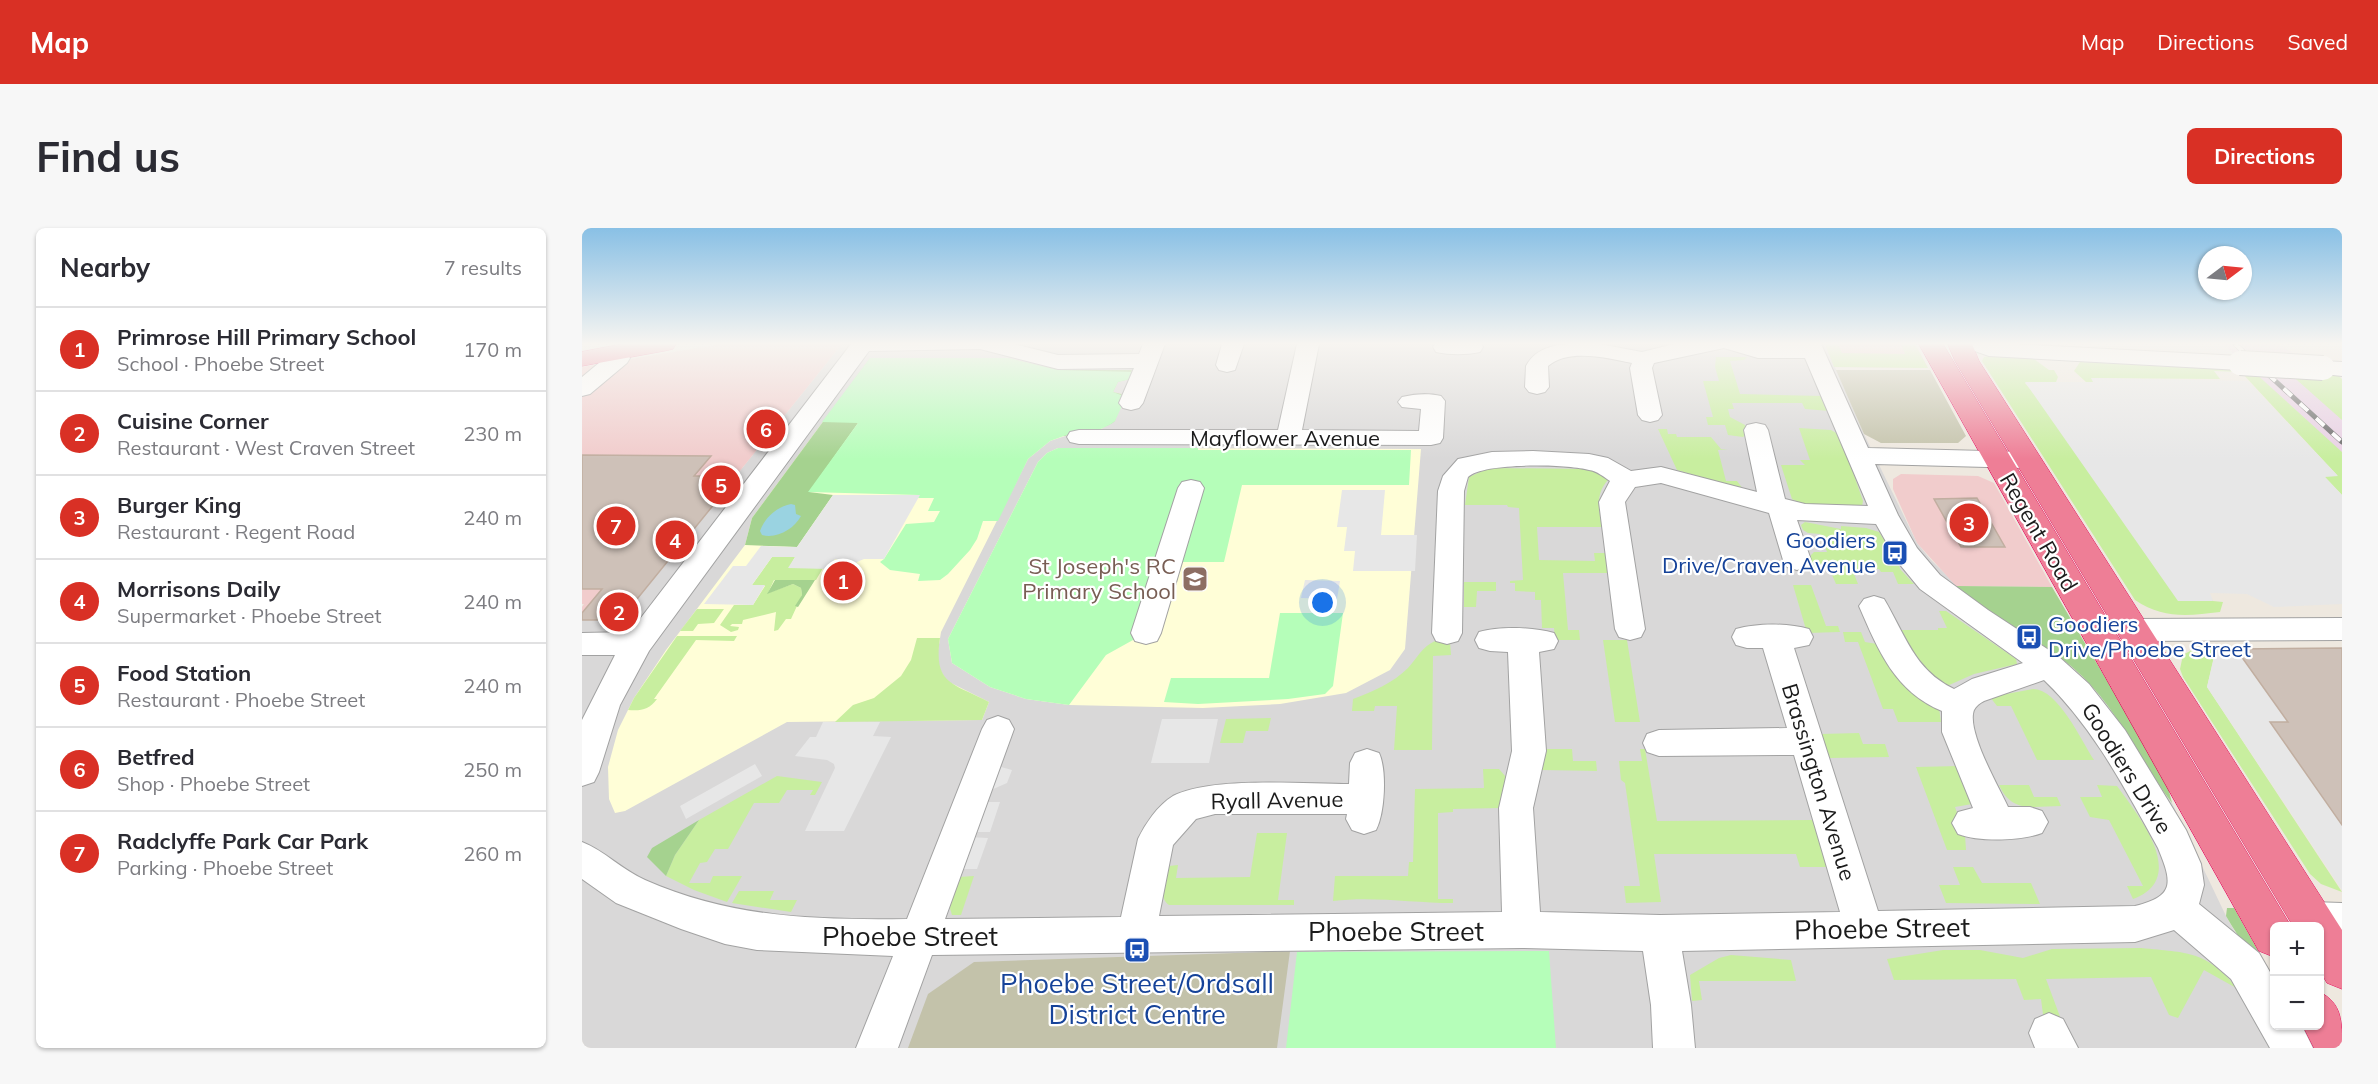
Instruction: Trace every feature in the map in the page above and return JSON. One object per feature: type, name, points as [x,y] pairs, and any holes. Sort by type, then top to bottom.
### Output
[{"type":"highway","name":"Regent Road","points":[[1958,382],[2132,630],[2320,922]]},
{"type":"highway","points":[[1968,382],[2001,437],[2006,452],[2013,460]]},
{"type":"highway","name":"Regent Road","points":[[2013,460],[2270,930]]},
{"type":"highway","name":"Regent Road","points":[[2324,929],[2342,968]]},
{"type":"highway","points":[[2324,1022],[2339,1048]]},
{"type":"street","points":[[582,772],[596,720],[621,670],[638,643],[835,382]]},
{"type":"street","points":[[1130,392],[1135,382]]},
{"type":"street","points":[[1288,438],[1300,382]]},
{"type":"street","points":[[1535,382],[1535,387]]},
{"type":"street","points":[[1644,382],[1651,415]]},
{"type":"street","name":"Goodiers Drive","points":[[1826,382],[1885,515],[1907,554],[1930,582],[1970,613],[2048,664],[2078,693],[2113,739],[2173,841],[2183,864],[2186,885],[2181,903],[2176,908]]},
{"type":"street","name":"Mayflower Avenue","points":[[1079,437],[1431,438],[1434,401],[1410,402]]},
{"type":"street","points":[[1756,430],[1777,506],[1801,548]]},
{"type":"street","points":[[1859,456],[2013,460]]},
{"type":"street","points":[[1447,633],[1451,491],[1459,470],[1472,462],[1492,460],[1579,460],[1599,464],[1627,480]]},
{"type":"street","points":[[1630,629],[1612,502],[1620,486],[1627,480],[1653,476],[1670,477],[1777,506],[1830,515],[1885,515]]},
{"type":"street","points":[[1146,633],[1191,488]]},
{"type":"street","points":[[1876,624],[1914,680],[1946,700],[1959,704]]},
{"type":"street","points":[[2132,630],[2342,629]]},
{"type":"street","name":"Brassington Avenue","points":[[1773,637],[1864,928]]},
{"type":"street","points":[[1490,640],[1533,641],[1529,751],[1516,808],[1522,930]]},
{"type":"street","points":[[582,644],[638,643]]},
{"type":"street","points":[[1999,822],[1958,732],[1956,715],[1959,704],[1979,688],[2020,677],[2048,664]]},
{"type":"street","points":[[877,1048],[998,729]]},
{"type":"street","points":[[1659,743],[1807,741]]},
{"type":"street","name":"Ryall Avenue","points":[[1137,933],[1156,839],[1173,817],[1185,807],[1215,799],[1365,809],[1367,763]]},
{"type":"street","name":"Phoebe Street","points":[[582,858],[629,891],[681,912],[724,926],[790,935],[920,938],[1137,933],[1522,930],[1660,933],[2135,924],[2166,915],[2176,908]]},
{"type":"street","points":[[2176,908],[2245,966],[2270,1009]]},
{"type":"street","points":[[1660,933],[1671,1005],[1674,1048]]},
{"type":"street","points":[[2282,1030],[2292,1048]]},
{"type":"shaded area","points":[[582,382],[811,382],[620,620],[582,620],[584,604],[582,604]]},
{"type":"shaded area","points":[[811,382],[1842,382],[1917,543],[1972,600],[2063,659],[2103,698],[2127,730],[2149,772],[2172,803],[2226,916],[2244,948],[2260,966],[2270,985],[2270,1030],[2294,1030],[2304,1048],[582,1048],[582,620],[620,620]]},
{"type":"shaded area","points":[[852,382],[1118,382],[1113,392],[1122,394],[1115,421],[1101,429],[1083,430],[1050,441],[1028,459],[941,632],[937,657],[939,668],[947,681],[989,702],[982,720],[787,722],[625,811],[615,813],[609,799],[608,767],[618,730],[634,698],[666,650],[745,545],[752,518]]},
{"type":"shaded area","points":[[1841,382],[1937,382],[1966,436],[1958,443],[1881,443],[1864,434]]},
{"type":"shaded area","points":[[2025,382],[2249,382],[2338,476],[2325,477],[2342,495],[2342,604],[2274,607],[2247,594],[2210,593],[2213,601],[2178,601]]},
{"type":"shaded area","points":[[2259,382],[2342,382],[2342,469]]},
{"type":"shaded area","name":"St Joseph's RC Primary School","points":[[1058,448],[1421,449],[1405,649],[1390,670],[1346,693],[1280,704],[1203,708],[1069,705],[1026,699],[990,687],[952,663],[948,639],[1038,462],[1047,453]]},
{"type":"shaded area","points":[[1901,474],[1978,476],[1994,483],[2052,587],[1956,586],[1917,543],[1893,489],[1893,479]]},
{"type":"shaded area","points":[[1342,490],[1385,490],[1381,535],[1417,535],[1415,571],[1353,571],[1355,551],[1344,551],[1347,527],[1337,527]]},
{"type":"shaded area","points":[[833,495],[920,495],[884,559],[864,559],[851,568],[841,568],[843,560],[835,559],[828,569],[788,568],[795,557],[772,557],[752,585],[765,585],[753,605],[704,604],[733,566],[746,566],[761,546],[797,547]]},
{"type":"shaded area","points":[[1305,580],[1340,581],[1337,599],[1301,598]]},
{"type":"shaded area","points":[[2220,648],[2236,649],[2288,722],[2270,722],[2339,820],[2342,820],[2342,890],[2207,687],[2215,652]]},
{"type":"shaded area","points":[[1162,719],[1218,719],[1209,763],[1151,763]]},
{"type":"shaded area","points":[[823,722],[880,722],[873,736],[891,737],[844,831],[805,831],[835,768],[834,764],[827,760],[795,756],[810,737],[816,737]]},
{"type":"shaded area","points":[[990,725],[1010,725],[997,760],[1001,767],[1012,770],[1007,783],[991,790],[982,802],[1000,802],[990,832],[969,832],[967,837],[988,838],[977,869],[954,869],[941,904],[920,904]]},
{"type":"shaded area","points":[[755,764],[762,776],[686,819],[680,806]]},
{"type":"shaded area","points":[[1290,951],[1277,1048],[908,1048],[928,994],[974,962]]},
{"type":"green space","points":[[852,382],[1118,382],[1113,392],[1122,394],[1115,421],[1098,429],[1065,436],[858,423],[809,492],[833,495],[797,547],[745,545],[752,518]]},
{"type":"green space","points":[[852,382],[1118,382],[1113,392],[1126,397],[1115,421],[1111,424],[1101,429],[1072,433],[1050,441],[1028,459],[998,521],[983,521],[977,539],[970,550],[940,580],[918,581],[920,574],[890,570],[880,562],[906,524],[934,522],[940,511],[928,511],[934,498],[918,498],[919,495],[808,492],[858,423],[822,422]]},
{"type":"green space","points":[[1703,382],[1736,382],[1740,394],[1824,396],[1830,411],[1805,409],[1802,403],[1732,403],[1734,409],[1728,409],[1730,417],[1745,425],[1748,432],[1743,437],[1728,435],[1725,425],[1708,425],[1706,417],[1713,417]]},
{"type":"green space","points":[[1996,382],[2048,382],[2025,383],[2213,601],[2223,602],[2220,612],[2176,615],[2145,606],[2135,600]]},
{"type":"green space","points":[[2251,382],[2265,382],[2342,452],[2342,495],[2324,476],[2337,475]]},
{"type":"green space","points":[[2299,382],[2342,382],[2342,420]]},
{"type":"green space","points":[[1799,428],[1831,430],[1840,435],[1863,501],[1862,506],[1827,504],[1827,507],[1800,503],[1792,499],[1781,465],[1805,465],[1800,460],[1810,460]]},
{"type":"green space","points":[[1658,429],[1667,429],[1668,434],[1676,434],[1677,437],[1711,437],[1721,449],[1728,449],[1718,450],[1726,481],[1737,481],[1743,489],[1677,470]]},
{"type":"green space","points":[[1058,448],[1411,450],[1409,485],[1242,485],[1224,562],[1180,562],[1142,635],[1106,655],[1069,705],[1026,699],[990,687],[952,663],[948,639],[1038,462],[1047,453]]},
{"type":"green space","points":[[1489,468],[1586,469],[1599,473],[1608,480],[1600,496],[1602,527],[1537,527],[1539,560],[1595,561],[1594,553],[1605,553],[1608,573],[1563,573],[1568,630],[1579,630],[1580,640],[1555,640],[1554,628],[1542,628],[1541,600],[1535,600],[1535,592],[1515,591],[1515,583],[1510,583],[1510,581],[1523,580],[1519,508],[1507,505],[1465,505],[1469,477]]},
{"type":"green space","points":[[1805,522],[1841,529],[1841,526],[1866,528],[1879,532],[1898,561],[1900,569],[1914,584],[1898,584],[1893,572],[1881,572],[1879,569],[1852,569],[1858,584],[1836,584],[1829,568],[1811,568],[1811,555],[1814,552],[1827,552],[1820,534],[1803,530],[1801,525]]},
{"type":"green space","points":[[772,557],[795,557],[789,568],[823,568],[816,580],[774,580],[768,593],[793,584],[801,588],[802,595],[791,619],[786,619],[778,630],[774,631],[776,612],[743,620],[742,624],[732,624],[730,626],[739,627],[738,630],[731,632],[720,625],[734,605],[753,605],[765,586],[752,585]]},
{"type":"green space","points":[[775,580],[815,580],[798,607],[795,606],[802,595],[801,588],[793,584],[767,594]]},
{"type":"green space","points":[[1464,582],[1496,582],[1496,591],[1477,591],[1476,607],[1464,607]]},
{"type":"green space","points":[[1793,585],[1811,585],[1826,626],[1838,626],[1840,632],[1807,633]]},
{"type":"green space","points":[[1956,586],[2052,587],[2167,783],[2172,803],[2119,721],[2082,676],[2068,663]]},
{"type":"green space","points":[[697,609],[724,609],[714,623],[698,624],[693,631],[680,631]]},
{"type":"green space","points":[[1939,611],[1946,611],[2016,659],[2017,664],[1974,674],[1947,686],[1925,675],[1900,630],[1947,628]]},
{"type":"green space","points":[[1280,613],[1343,613],[1333,686],[1325,694],[1288,699],[1198,704],[1164,702],[1171,678],[1269,678]]},
{"type":"green space","points":[[1843,632],[1861,632],[1865,642],[1877,644],[1902,682],[1939,708],[1941,722],[1898,722],[1893,709],[1883,709],[1858,642],[1845,642]]},
{"type":"green space","points":[[677,636],[737,636],[734,641],[696,640],[654,699],[657,699],[654,703],[644,709],[628,710],[634,698]]},
{"type":"green space","points":[[917,638],[940,638],[940,665],[943,674],[956,686],[989,702],[982,720],[835,722],[853,705],[874,698],[901,676],[911,660]]},
{"type":"green space","points":[[1603,640],[1627,640],[1640,722],[1615,722]]},
{"type":"green space","points":[[1450,642],[1451,655],[1433,656],[1432,750],[1394,750],[1397,706],[1375,706],[1374,711],[1352,711],[1353,699],[1389,683],[1408,668],[1430,643]]},
{"type":"green space","points":[[2197,647],[2220,648],[2215,653],[2207,687],[2342,892],[2321,884],[2310,874],[2183,677],[2180,669],[2183,655]]},
{"type":"green space","points":[[2033,689],[2042,691],[2060,706],[2094,760],[2037,760],[2011,706],[1997,706],[1990,697]]},
{"type":"green space","points":[[1271,718],[1268,731],[1246,731],[1243,743],[1220,743],[1226,719]]},
{"type":"green space","points":[[1859,733],[1863,744],[1885,744],[1889,757],[1829,758],[1821,734]]},
{"type":"green space","points":[[1545,749],[1572,749],[1573,761],[1596,761],[1597,771],[1542,770]]},
{"type":"green space","points":[[1640,749],[1645,749],[1657,821],[1813,820],[1827,867],[1800,867],[1796,854],[1654,854],[1661,902],[1626,903],[1624,886],[1640,886],[1625,783],[1621,780],[1619,761],[1642,761]]},
{"type":"green space","points":[[1959,766],[1972,804],[1955,807],[1965,835],[1966,850],[1947,850],[1916,767]]},
{"type":"green space","points":[[1483,769],[1499,769],[1506,777],[1500,808],[1453,809],[1453,812],[1438,813],[1438,899],[1453,899],[1453,903],[1378,899],[1333,901],[1335,876],[1408,876],[1409,862],[1413,862],[1415,789],[1484,788]]},
{"type":"green space","points":[[777,776],[822,782],[815,795],[810,795],[813,790],[787,790],[779,803],[754,803],[728,849],[715,849],[707,862],[700,863],[689,883],[710,883],[713,876],[742,876],[727,902],[694,890],[666,876],[675,855],[699,820]]},
{"type":"green space","points":[[1999,785],[2029,785],[2034,797],[2057,797],[2061,806],[2033,807],[2017,804],[2010,801]]},
{"type":"green space","points":[[2097,785],[2117,786],[2146,829],[2154,846],[2159,862],[2158,877],[2150,889],[2133,899],[2127,886],[2143,886],[2109,820],[2090,817],[2080,797],[2102,797]]},
{"type":"green space","points":[[699,820],[675,855],[666,876],[647,857],[652,848]]},
{"type":"green space","points":[[1257,833],[1287,833],[1278,900],[1294,900],[1294,905],[1169,905],[1165,902],[1163,887],[1169,866],[1178,865],[1176,878],[1250,877]]},
{"type":"green space","points":[[1953,867],[1973,867],[1982,883],[2031,883],[2040,904],[1946,903],[1939,885],[1960,885]]},
{"type":"green space","points":[[974,876],[961,915],[952,915],[949,905],[959,877]]},
{"type":"green space","points":[[739,891],[774,891],[770,900],[797,900],[791,912],[732,903]]},
{"type":"green space","points":[[2227,908],[2234,908],[2270,972],[2270,986],[2263,973],[2226,916]]},
{"type":"green space","points":[[2141,948],[2184,953],[2206,960],[2227,976],[2238,989],[2204,970],[2178,1018],[2169,1015],[2151,977],[2046,979],[2062,1022],[2044,1022],[2041,999],[2024,1000],[2016,979],[1894,980],[1887,959],[1943,950],[1980,950],[2023,958],[2052,949]]},
{"type":"green space","points":[[1549,951],[1556,1048],[1286,1048],[1297,952]]},
{"type":"green space","points":[[1731,955],[1791,960],[1796,981],[1699,981],[1702,1000],[1692,1001],[1690,975],[1719,958]]},
{"type":"water","points":[[791,504],[795,505],[796,514],[801,516],[794,525],[773,536],[762,535],[760,531],[768,517]]},
{"type":"building","points":[[582,455],[711,456],[694,476],[737,476],[620,620],[582,620],[582,613],[602,589],[582,589]]},
{"type":"building","points":[[1977,498],[2005,547],[1961,547],[1934,499]]},
{"type":"building","points":[[2342,648],[2342,825],[2270,722],[2288,722],[2236,649]]},
{"type":"railway","points":[[2277,382],[2342,442]]},
{"type":"place","name":"Betfred","points":[[766,429]]},
{"type":"place","name":"Food Station","points":[[721,485]]},
{"type":"place","name":"Burger King","points":[[1969,523]]},
{"type":"place","name":"Radclyffe Park Car Park","points":[[616,526]]},
{"type":"place","name":"Morrisons Daily","points":[[675,540]]},
{"type":"place","name":"Goodiers Drive/Craven Avenue","points":[[1895,553]]},
{"type":"place","name":"St Joseph's RC Primary School","points":[[1195,579]]},
{"type":"place","name":"Primrose Hill Primary School","points":[[843,581]]},
{"type":"place","name":"Cuisine Corner","points":[[619,612]]},
{"type":"place","name":"Goodiers Drive/Phoebe Street","points":[[2029,637]]},
{"type":"place","name":"Phoebe Street/Ordsall District Centre","points":[[1137,950]]}]
